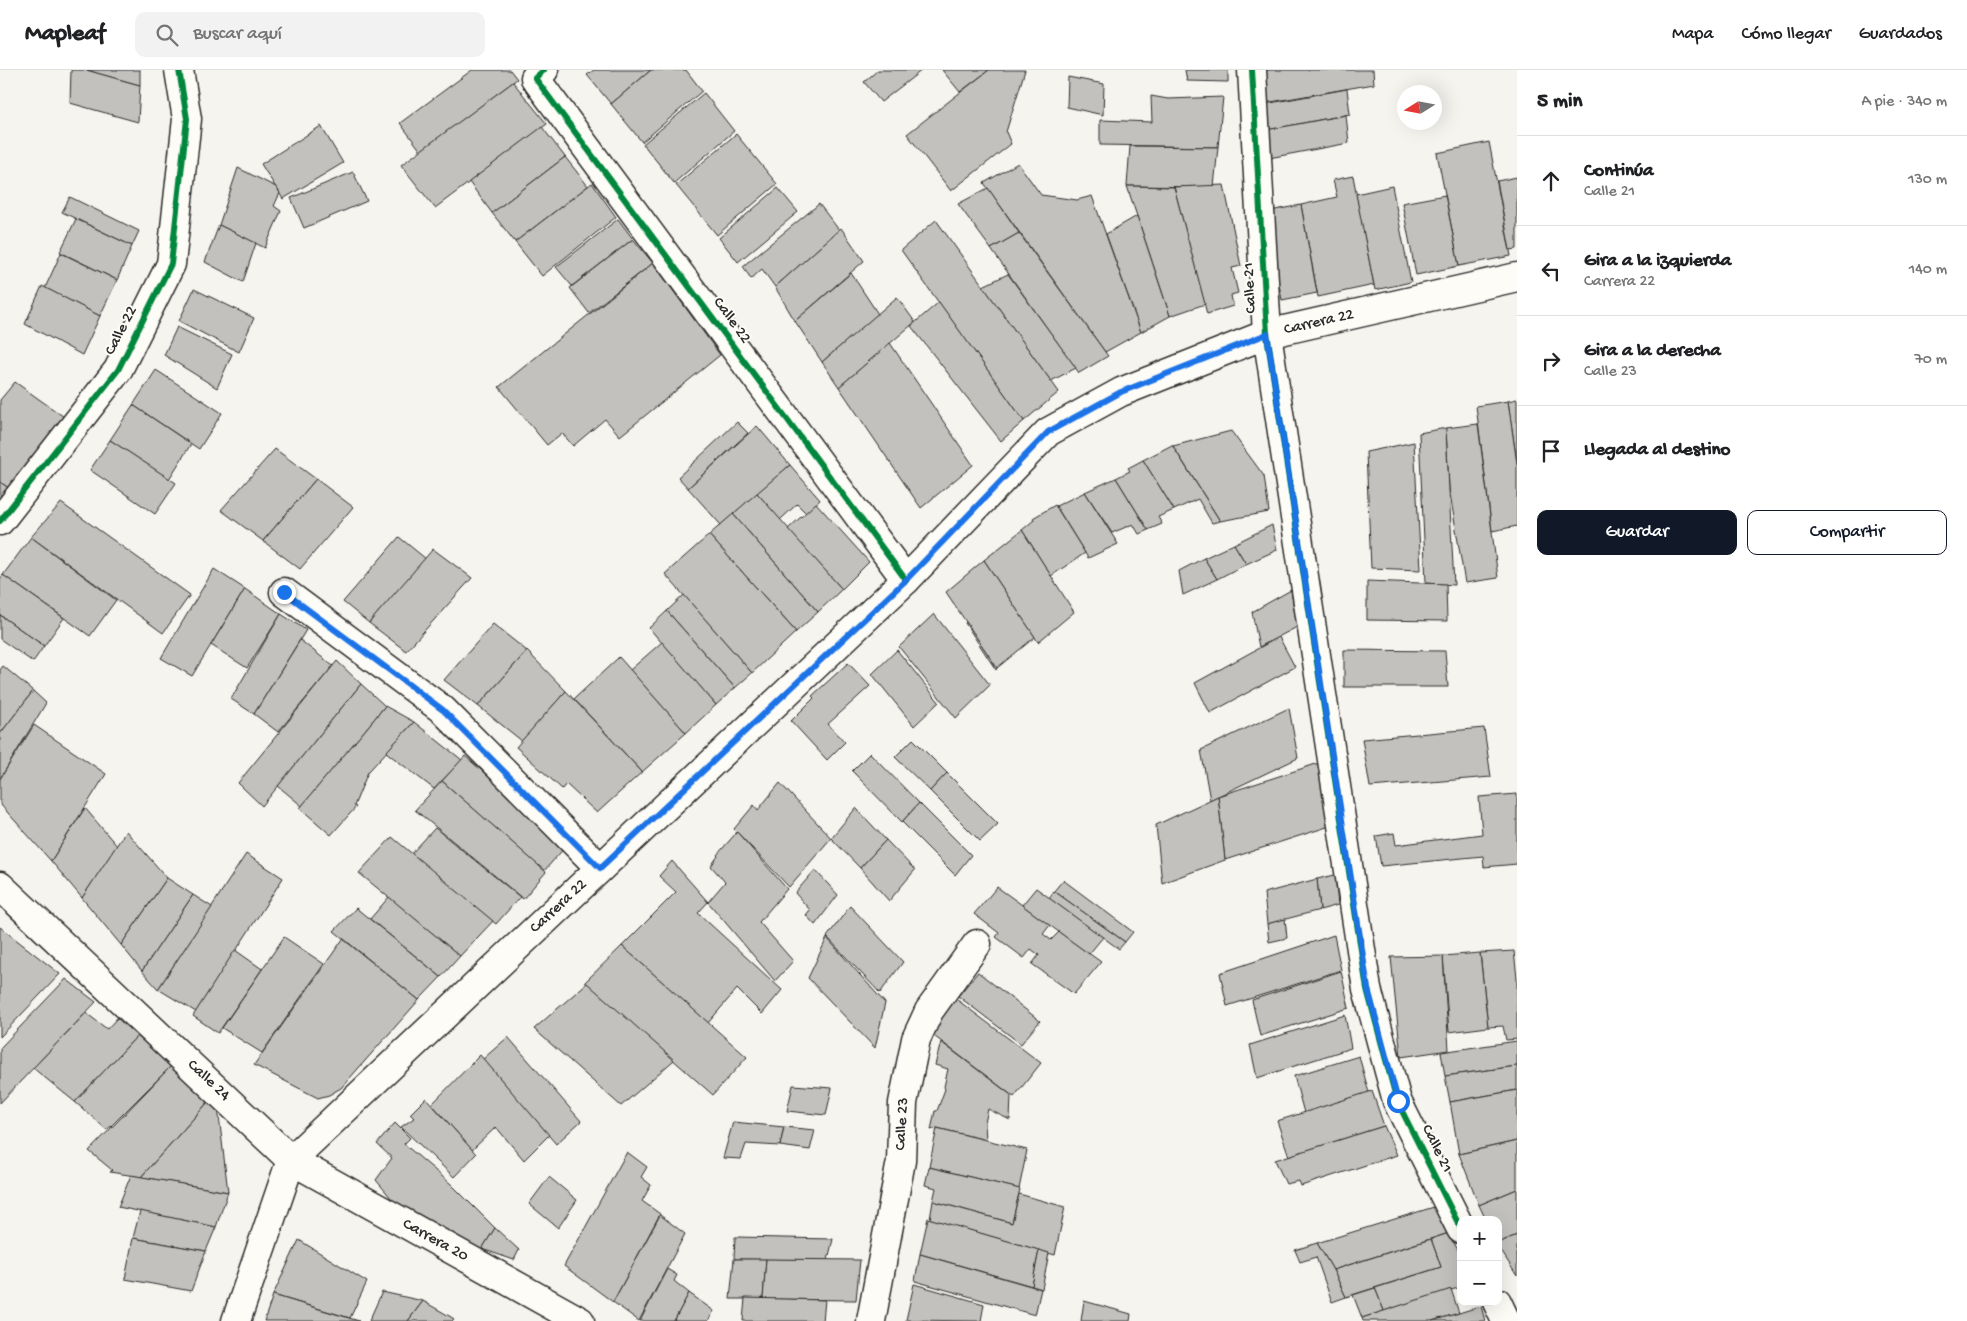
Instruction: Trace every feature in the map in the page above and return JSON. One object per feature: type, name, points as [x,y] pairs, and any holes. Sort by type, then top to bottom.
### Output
[{"type":"street","name":"Calle 22","points":[[0,520],[118,370],[171,264],[187,119],[179,70]]},
{"type":"street","name":"Calle 21","points":[[1252,70],[1267,334],[1368,989],[1398,1101],[1457,1221]]},
{"type":"street","name":"Calle 22","points":[[539,74],[906,580]]},
{"type":"street","name":"Carrera 22","points":[[291,1160],[906,580],[1048,432],[1121,392],[1267,334],[1517,277]]},
{"type":"street","points":[[284,592],[443,710],[600,868]]},
{"type":"street","name":"Calle 24","points":[[0,886],[291,1160]]},
{"type":"street","name":"Calle 23","points":[[872,1321],[901,1161],[903,1103],[916,1039],[929,1011],[977,944]]},
{"type":"street","points":[[236,1321],[291,1160]]},
{"type":"street","name":"Carrera 20","points":[[291,1160],[580,1321]]},
{"type":"street","points":[[1499,1306],[1506,1321]]},
{"type":"building","points":[[71,70],[87,70],[140,85],[138,122],[70,103]]},
{"type":"building","points":[[87,70],[140,70],[140,85],[97,73]]},
{"type":"building","points":[[472,70],[510,70],[517,79],[421,151],[400,123]]},
{"type":"building","points":[[594,70],[651,70],[611,104],[587,75]]},
{"type":"building","points":[[651,70],[686,70],[702,91],[642,142],[611,104]]},
{"type":"building","points":[[878,70],[922,70],[881,102],[864,82]]},
{"type":"building","points":[[942,70],[989,70],[960,92]]},
{"type":"building","points":[[989,70],[1025,70],[1006,132],[1011,144],[951,191],[907,134]]},
{"type":"building","points":[[1185,70],[1228,70],[1228,82],[1187,81]]},
{"type":"building","points":[[1264,70],[1373,70],[1374,84],[1265,103]]},
{"type":"building","points":[[1068,77],[1104,84],[1103,115],[1067,107]]},
{"type":"building","points":[[513,82],[547,124],[435,208],[401,165]]},
{"type":"building","points":[[1347,89],[1350,114],[1262,131],[1259,105]]},
{"type":"building","points":[[704,93],[734,131],[674,183],[643,144]]},
{"type":"building","points":[[1151,96],[1168,99],[1223,97],[1218,147],[1100,145],[1100,120],[1152,122]]},
{"type":"building","points":[[1346,115],[1349,143],[1269,158],[1266,130]]},
{"type":"building","points":[[321,126],[343,163],[283,199],[261,164]]},
{"type":"building","points":[[542,127],[565,157],[492,213],[469,182]]},
{"type":"building","points":[[736,134],[777,184],[717,235],[676,185]]},
{"type":"building","points":[[1489,142],[1511,256],[1459,266],[1437,153]]},
{"type":"building","points":[[1130,146],[1218,147],[1214,187],[1127,186]]},
{"type":"building","points":[[565,157],[588,186],[515,242],[492,213]]},
{"type":"building","points":[[1018,163],[1041,195],[1077,200],[1092,196],[1141,332],[1105,352],[984,183]]},
{"type":"building","points":[[238,168],[276,187],[280,193],[274,206],[281,211],[265,248],[219,225]]},
{"type":"building","points":[[353,172],[367,201],[304,228],[291,198]]},
{"type":"building","points":[[1353,176],[1374,285],[1318,297],[1301,205],[1337,197],[1333,180]]},
{"type":"building","points":[[1517,177],[1517,249],[1510,250],[1497,181]]},
{"type":"building","points":[[592,183],[616,217],[542,276],[515,242]]},
{"type":"building","points":[[1224,185],[1241,266],[1232,268],[1238,293],[1231,295],[1233,306],[1207,314],[1174,187]]},
{"type":"building","points":[[1127,186],[1174,187],[1205,304],[1170,316]]},
{"type":"building","points":[[1392,186],[1411,282],[1375,290],[1356,194]]},
{"type":"building","points":[[778,188],[798,212],[738,262],[719,238]]},
{"type":"building","points":[[988,188],[1019,233],[991,249],[958,204]]},
{"type":"building","points":[[1445,195],[1459,266],[1416,275],[1402,203]]},
{"type":"building","points":[[70,197],[139,231],[132,246],[62,212]]},
{"type":"building","points":[[819,204],[839,230],[775,287],[762,269],[751,279],[743,266]]},
{"type":"building","points":[[1301,205],[1317,293],[1282,300],[1265,212]]},
{"type":"building","points":[[1137,216],[1170,316],[1141,332],[1106,234]]},
{"type":"building","points":[[76,219],[132,246],[117,280],[60,252]]},
{"type":"building","points":[[618,219],[633,239],[572,286],[556,267]]},
{"type":"building","points":[[936,220],[1059,392],[1024,421],[901,250]]},
{"type":"building","points":[[219,225],[256,243],[243,282],[205,262]]},
{"type":"building","points":[[841,228],[864,261],[795,321],[775,287]]},
{"type":"building","points":[[1019,233],[1108,356],[1079,373],[991,249]]},
{"type":"building","points":[[633,239],[653,263],[589,313],[570,288]]},
{"type":"building","points":[[61,253],[117,280],[100,316],[45,288]]},
{"type":"building","points":[[653,263],[720,355],[620,436],[605,419],[573,446],[562,433],[547,445],[499,387]]},
{"type":"building","points":[[851,273],[878,314],[822,362],[795,321]]},
{"type":"building","points":[[1008,274],[1076,368],[1051,381],[983,286]]},
{"type":"building","points":[[42,286],[100,316],[82,355],[25,324]]},
{"type":"building","points":[[194,289],[254,318],[239,352],[179,321]]},
{"type":"building","points":[[897,297],[915,322],[839,387],[822,362]]},
{"type":"building","points":[[939,302],[1024,421],[1001,441],[911,326]]},
{"type":"building","points":[[177,327],[232,354],[217,388],[164,355]]},
{"type":"building","points":[[890,343],[973,465],[921,508],[839,387]]},
{"type":"building","points":[[156,370],[222,413],[199,449],[133,405]]},
{"type":"building","points":[[15,382],[67,419],[10,489],[0,482],[0,400]]},
{"type":"building","points":[[1517,399],[1517,464],[1508,401]]},
{"type":"building","points":[[1508,401],[1517,464],[1517,526],[1492,531],[1476,406]]},
{"type":"building","points":[[133,405],[191,444],[169,479],[110,440]]},
{"type":"building","points":[[737,422],[748,433],[688,488],[678,477]]},
{"type":"building","points":[[1478,424],[1498,578],[1465,583],[1449,488],[1446,428]]},
{"type":"building","points":[[757,426],[790,465],[721,525],[688,488]]},
{"type":"building","points":[[1446,428],[1454,585],[1426,583],[1419,433]]},
{"type":"building","points":[[1231,431],[1264,476],[1269,512],[1220,521],[1173,446]]},
{"type":"building","points":[[110,440],[176,483],[155,514],[90,470]]},
{"type":"building","points":[[1414,442],[1421,570],[1371,568],[1366,452]]},
{"type":"building","points":[[1172,445],[1220,521],[1212,523],[1198,499],[1174,510],[1143,460]]},
{"type":"building","points":[[275,449],[316,479],[263,541],[221,510]]},
{"type":"building","points":[[1143,460],[1174,510],[1158,517],[1162,524],[1148,530],[1116,478],[1130,471],[1128,468]]},
{"type":"building","points":[[790,465],[820,500],[806,513],[797,504],[780,520],[757,493]]},
{"type":"building","points":[[1116,478],[1148,530],[1139,534],[1133,524],[1112,533],[1085,492]]},
{"type":"building","points":[[316,479],[353,507],[300,569],[263,541]]},
{"type":"building","points":[[0,482],[10,489],[0,501]]},
{"type":"building","points":[[1085,492],[1118,544],[1088,558],[1056,506]]},
{"type":"building","points":[[757,493],[842,589],[818,612],[733,514]]},
{"type":"building","points":[[61,503],[190,595],[163,633],[31,537]]},
{"type":"building","points":[[816,503],[869,562],[842,589],[788,529]]},
{"type":"building","points":[[1055,505],[1085,553],[1051,576],[1022,530],[1034,520],[1033,518]]},
{"type":"building","points":[[733,514],[818,612],[796,632],[709,535]]},
{"type":"building","points":[[1272,525],[1277,550],[1246,564],[1234,544]]},
{"type":"building","points":[[1022,530],[1074,612],[1038,642],[984,560]]},
{"type":"building","points":[[709,535],[796,632],[752,673],[665,574]]},
{"type":"building","points":[[31,537],[116,600],[90,636],[3,575]]},
{"type":"building","points":[[399,537],[426,559],[369,623],[343,602]]},
{"type":"building","points":[[1234,544],[1246,564],[1217,579],[1204,558]]},
{"type":"building","points":[[433,549],[472,578],[406,651],[369,623]]},
{"type":"building","points":[[1204,558],[1217,579],[1183,595],[1179,571]]},
{"type":"building","points":[[984,560],[1035,637],[997,668],[946,592]]},
{"type":"building","points":[[214,569],[245,589],[192,676],[161,658]]},
{"type":"building","points":[[3,575],[64,618],[44,646],[0,615],[0,579]]},
{"type":"building","points":[[1367,581],[1446,584],[1447,621],[1367,620]]},
{"type":"building","points":[[245,589],[281,614],[247,668],[211,645]]},
{"type":"building","points":[[1291,590],[1297,627],[1259,647],[1252,612]]},
{"type":"building","points":[[684,595],[752,673],[735,688],[667,611]]},
{"type":"building","points":[[667,611],[735,688],[716,705],[649,628]]},
{"type":"building","points":[[281,614],[306,630],[254,714],[231,699]]},
{"type":"building","points":[[934,614],[990,685],[956,718],[899,647]]},
{"type":"building","points":[[0,615],[44,646],[33,662],[0,639]]},
{"type":"building","points":[[965,623],[997,668],[996,670]]},
{"type":"building","points":[[493,624],[527,651],[478,706],[444,680]]},
{"type":"building","points":[[1279,637],[1295,667],[1210,713],[1195,683]]},
{"type":"building","points":[[300,640],[333,666],[278,732],[254,714]]},
{"type":"building","points":[[662,642],[716,705],[686,733],[630,670]]},
{"type":"building","points":[[897,650],[939,702],[914,726],[872,674]]},
{"type":"building","points":[[1344,650],[1445,651],[1448,687],[1344,687]]},
{"type":"building","points":[[527,651],[566,691],[522,741],[478,706]]},
{"type":"building","points":[[619,657],[686,733],[642,772],[574,699]]},
{"type":"building","points":[[337,661],[361,684],[262,806],[238,783]]},
{"type":"building","points":[[848,663],[870,686],[828,724],[845,742],[827,760],[791,721],[814,698],[812,696]]},
{"type":"building","points":[[3,666],[33,691],[0,734],[0,670]]},
{"type":"building","points":[[361,684],[385,706],[302,806],[278,786]]},
{"type":"building","points":[[33,691],[46,703],[0,779],[0,734]]},
{"type":"building","points":[[566,691],[642,772],[597,813],[566,784],[562,789],[516,747]]},
{"type":"building","points":[[385,706],[414,722],[368,772],[354,806],[356,807],[331,835],[300,808]]},
{"type":"building","points":[[1289,708],[1298,758],[1210,800],[1201,750]]},
{"type":"building","points":[[414,722],[462,760],[434,789],[386,752]]},
{"type":"building","points":[[34,725],[106,774],[51,861],[0,804],[0,779]]},
{"type":"building","points":[[1484,728],[1491,777],[1370,787],[1362,739]]},
{"type":"building","points":[[913,739],[947,773],[930,791],[895,757]]},
{"type":"building","points":[[870,753],[919,803],[902,822],[852,771]]},
{"type":"building","points":[[465,756],[567,845],[544,871],[442,781]]},
{"type":"building","points":[[1322,762],[1330,826],[1225,860],[1218,796]]},
{"type":"building","points":[[947,773],[998,824],[980,841],[930,791]]},
{"type":"building","points":[[442,781],[546,872],[523,899],[415,810]]},
{"type":"building","points":[[780,783],[831,838],[789,887],[734,829],[754,805],[758,810]]},
{"type":"building","points":[[1517,794],[1517,864],[1484,867],[1483,856],[1381,866],[1376,836],[1394,833],[1396,845],[1482,834],[1479,797]]},
{"type":"building","points":[[1218,796],[1225,860],[1162,883],[1156,825]]},
{"type":"building","points":[[919,803],[971,855],[955,875],[902,822]]},
{"type":"building","points":[[85,808],[117,846],[82,898],[51,861]]},
{"type":"building","points":[[856,808],[886,840],[860,868],[831,838]]},
{"type":"building","points":[[435,828],[520,897],[496,924],[411,854]]},
{"type":"building","points":[[126,831],[167,878],[121,945],[82,898]]},
{"type":"building","points":[[737,832],[787,889],[759,922],[793,961],[775,981],[708,902],[725,882],[711,866],[717,855]]},
{"type":"building","points":[[392,837],[493,921],[460,956],[359,873]]},
{"type":"building","points":[[886,840],[915,870],[889,901],[860,868]]},
{"type":"building","points":[[246,854],[283,878],[196,1012],[158,989]]},
{"type":"building","points":[[672,861],[708,902],[698,913],[782,990],[762,1014],[737,989],[708,1023],[622,946],[676,892],[659,876]]},
{"type":"building","points":[[815,870],[838,895],[815,925],[806,915],[810,910],[795,893]]},
{"type":"building","points":[[1335,875],[1338,905],[1320,910],[1317,879]]},
{"type":"building","points":[[167,878],[193,895],[142,971],[121,945]]},
{"type":"building","points":[[1317,879],[1320,910],[1267,924],[1264,893]]},
{"type":"building","points":[[1063,880],[1133,932],[1125,942],[1054,891]]},
{"type":"building","points":[[997,887],[1050,925],[1043,934],[1051,940],[1059,932],[1101,962],[1074,994],[1032,964],[1039,955],[1031,949],[1024,958],[996,937],[999,933],[974,914]]},
{"type":"building","points":[[1036,888],[1103,937],[1089,954],[1022,905]]},
{"type":"building","points":[[1054,891],[1125,942],[1119,949],[1049,898]]},
{"type":"building","points":[[193,895],[212,907],[158,989],[142,971]]},
{"type":"building","points":[[389,897],[460,956],[441,977],[370,919]]},
{"type":"building","points":[[850,906],[903,962],[880,993],[827,937]]},
{"type":"building","points":[[356,908],[441,977],[419,1000],[334,931]]},
{"type":"building","points":[[1285,919],[1287,938],[1269,942],[1267,924]]},
{"type":"building","points":[[0,927],[60,974],[0,1037]]},
{"type":"building","points":[[1334,935],[1341,970],[1227,1006],[1220,973]]},
{"type":"building","points":[[284,937],[324,964],[262,1053],[222,1028]]},
{"type":"building","points":[[827,938],[885,1003],[875,1048],[808,978]]},
{"type":"building","points":[[343,939],[419,1000],[341,1088],[329,1095],[318,1098],[254,1065]]},
{"type":"building","points":[[622,946],[747,1057],[713,1095],[585,982]]},
{"type":"building","points":[[235,950],[262,969],[218,1033],[193,1016]]},
{"type":"building","points":[[1514,951],[1517,978],[1517,1039],[1506,1040],[1503,1026],[1488,1027],[1480,953]]},
{"type":"building","points":[[1480,953],[1488,1027],[1449,1032],[1443,956]]},
{"type":"building","points":[[1443,956],[1449,1050],[1401,1057],[1391,957]]},
{"type":"building","points":[[1341,971],[1349,1008],[1260,1036],[1252,1000]]},
{"type":"building","points":[[978,972],[1040,1021],[1021,1044],[958,996]]},
{"type":"building","points":[[66,979],[96,1002],[0,1103],[0,1048]]},
{"type":"building","points":[[587,983],[674,1060],[621,1106],[534,1029]]},
{"type":"building","points":[[956,999],[1041,1063],[1014,1097],[930,1033]]},
{"type":"building","points":[[86,1013],[107,1029],[117,1018],[137,1036],[75,1102],[33,1068]]},
{"type":"building","points":[[1345,1015],[1351,1048],[1257,1078],[1250,1045]]},
{"type":"building","points":[[137,1036],[172,1065],[107,1130],[75,1102]]},
{"type":"building","points":[[508,1037],[581,1121],[556,1144],[483,1059]]},
{"type":"building","points":[[1517,1041],[1517,1066],[1445,1076],[1441,1052]]},
{"type":"building","points":[[941,1042],[1011,1095],[1010,1120],[988,1109],[985,1123],[986,1140],[937,1128],[931,1130],[935,1111],[937,1111],[945,1089],[948,1069],[935,1065]]},
{"type":"building","points":[[480,1055],[549,1135],[524,1160],[496,1127],[472,1150],[432,1104]]},
{"type":"building","points":[[1359,1056],[1369,1093],[1304,1113],[1294,1076]]},
{"type":"building","points":[[172,1065],[210,1100],[141,1177],[110,1172],[112,1170],[89,1151]]},
{"type":"building","points":[[1517,1066],[1517,1090],[1450,1102],[1445,1076]]},
{"type":"building","points":[[793,1085],[832,1088],[826,1115],[787,1111]]},
{"type":"building","points":[[1517,1090],[1517,1141],[1459,1154],[1450,1102]]},
{"type":"building","points":[[1372,1091],[1384,1126],[1289,1156],[1277,1121]]},
{"type":"building","points":[[426,1098],[476,1154],[454,1177],[401,1127],[414,1118],[410,1114]]},
{"type":"building","points":[[210,1100],[218,1107],[228,1192],[141,1177]]},
{"type":"building","points":[[733,1122],[784,1127],[780,1146],[746,1144],[741,1159],[723,1158]]},
{"type":"building","points":[[395,1123],[410,1138],[404,1144],[451,1184],[495,1228],[477,1257],[407,1217],[376,1180],[392,1158],[377,1144]]},
{"type":"building","points":[[1384,1126],[1397,1155],[1301,1186],[1299,1181],[1286,1184],[1275,1160]]},
{"type":"building","points":[[784,1127],[815,1130],[810,1150],[780,1146]]},
{"type":"building","points":[[937,1128],[1027,1150],[1019,1189],[929,1167]]},
{"type":"building","points":[[1517,1141],[1517,1189],[1479,1205],[1459,1154]]},
{"type":"building","points":[[627,1152],[647,1167],[641,1177],[651,1185],[642,1201],[660,1214],[613,1302],[564,1266]]},
{"type":"building","points":[[929,1167],[1020,1189],[1012,1223],[933,1201],[936,1188],[925,1185]]},
{"type":"building","points":[[131,1175],[228,1192],[216,1227],[118,1207]]},
{"type":"building","points":[[549,1177],[577,1200],[558,1228],[529,1204]]},
{"type":"building","points":[[1517,1189],[1517,1235],[1502,1241],[1502,1216],[1484,1216],[1479,1205]]},
{"type":"building","points":[[1019,1194],[1065,1207],[1055,1255],[930,1219],[933,1201],[1012,1223]]},
{"type":"building","points":[[1434,1207],[1449,1233],[1333,1270],[1317,1243]]},
{"type":"building","points":[[140,1211],[216,1227],[206,1251],[133,1238]]},
{"type":"building","points":[[660,1215],[685,1234],[639,1321],[613,1302]]},
{"type":"building","points":[[928,1218],[1039,1250],[1032,1286],[920,1254]]},
{"type":"building","points":[[495,1228],[519,1250],[514,1260],[482,1249]]},
{"type":"building","points":[[1449,1233],[1457,1248],[1457,1288],[1384,1311],[1375,1288],[1441,1267],[1431,1239]]},
{"type":"building","points":[[1517,1235],[1517,1276],[1502,1252],[1502,1241]]},
{"type":"building","points":[[735,1237],[833,1239],[828,1260],[734,1259]]},
{"type":"building","points":[[133,1238],[206,1251],[191,1291],[125,1279]]},
{"type":"building","points":[[1431,1239],[1441,1267],[1346,1297],[1333,1270]]},
{"type":"building","points":[[299,1240],[367,1282],[350,1318],[273,1295]]},
{"type":"building","points":[[1317,1243],[1346,1297],[1332,1302],[1316,1257],[1300,1262],[1295,1250]]},
{"type":"building","points":[[1039,1250],[1049,1253],[1042,1289],[1032,1286]]},
{"type":"building","points":[[920,1254],[1041,1289],[1035,1315],[915,1281]]},
{"type":"building","points":[[734,1259],[766,1259],[763,1299],[730,1299]]},
{"type":"building","points":[[766,1259],[860,1260],[856,1300],[763,1299]]},
{"type":"building","points":[[667,1269],[677,1275],[674,1281],[689,1293],[674,1321],[640,1321]]},
{"type":"building","points":[[914,1284],[984,1304],[981,1321],[906,1320]]},
{"type":"building","points":[[1375,1288],[1384,1311],[1362,1318],[1353,1295]]},
{"type":"building","points":[[1451,1289],[1459,1313],[1432,1321],[1363,1321],[1362,1318]]},
{"type":"building","points":[[382,1292],[423,1301],[408,1321],[369,1321]]},
{"type":"building","points":[[689,1293],[714,1311],[708,1321],[674,1321]]},
{"type":"building","points":[[273,1295],[296,1302],[359,1321],[264,1321]]},
{"type":"building","points":[[745,1298],[825,1300],[823,1321],[743,1321]]},
{"type":"building","points":[[423,1301],[454,1319],[452,1321],[408,1321]]},
{"type":"building","points":[[1084,1301],[1131,1314],[1130,1321],[1081,1321]]},
{"type":"building","points":[[1481,1306],[1485,1321],[1432,1321]]},
{"type":"cycle path","points":[[0,521],[118,370],[171,264],[187,119],[179,70]]},
{"type":"cycle path","points":[[544,70],[535,78],[906,580]]},
{"type":"cycle path","points":[[1252,70],[1267,334],[1367,989],[1397,1101],[1457,1221]]},
{"type":"route","points":[[284,592],[443,710],[600,868],[906,580],[1048,432],[1121,392],[1267,334],[1368,989],[1398,1101]]}]
